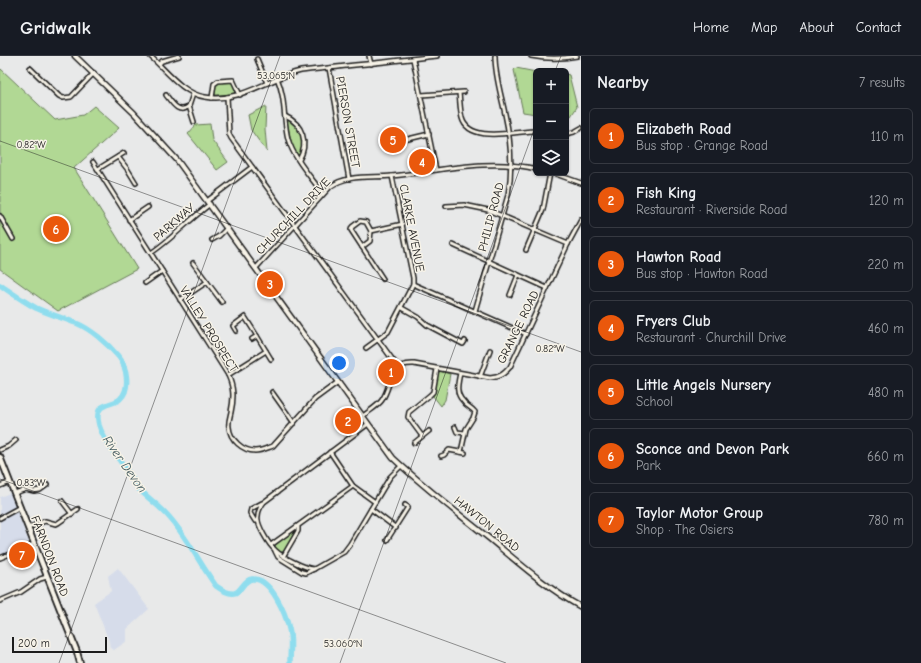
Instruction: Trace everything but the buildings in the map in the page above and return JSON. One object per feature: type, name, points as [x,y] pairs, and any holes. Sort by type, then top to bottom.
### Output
[{"type":"main road","name":"FARNDON ROAD","points":[[0,457],[78,652],[80,663]]},
{"type":"street","name":"HAWTON ROAD","points":[[75,56],[134,113],[177,160],[393,458],[418,483],[532,573],[568,600],[581,606]]},
{"type":"street","points":[[150,56],[182,86],[193,94],[212,98],[240,95],[277,78],[301,71],[437,56]]},
{"type":"street","points":[[159,64],[162,61],[179,56]]},
{"type":"street","points":[[369,56],[371,64]]},
{"type":"street","name":"PHILIP ROAD","points":[[475,311],[502,215],[510,180],[511,165],[509,133],[498,86],[494,56]]},
{"type":"street","points":[[531,56],[553,58],[569,58],[576,56]]},
{"type":"street","points":[[257,59],[267,83]]},
{"type":"street","points":[[413,59],[436,170]]},
{"type":"street","points":[[30,68],[35,70],[59,96],[63,98],[68,98],[75,94],[94,73]]},
{"type":"street","name":"PIERSON STREET","points":[[329,68],[349,179]]},
{"type":"street","points":[[277,78],[283,93],[289,141],[298,160],[323,194]]},
{"type":"street","points":[[212,98],[214,84],[218,81],[233,80],[240,95]]},
{"type":"street","points":[[421,95],[464,92]]},
{"type":"street","points":[[459,93],[462,118],[470,130],[483,134],[533,131]]},
{"type":"street","points":[[193,94],[189,106],[194,122]]},
{"type":"street","points":[[166,95],[178,109],[182,110],[189,106]]},
{"type":"street","points":[[227,97],[230,138],[398,367],[392,374],[381,402],[363,416]]},
{"type":"street","points":[[285,116],[295,122],[302,132],[304,145],[298,160]]},
{"type":"street","points":[[569,133],[581,128]]},
{"type":"street","points":[[404,140],[429,134]]},
{"type":"street","points":[[98,169],[124,153]]},
{"type":"street","points":[[118,157],[136,183]]},
{"type":"street","name":"VALLEY PROSPECT","points":[[93,162],[228,375],[234,394],[229,427],[234,440],[240,445],[254,451],[264,450],[273,446],[316,399],[338,382]]},
{"type":"street","name":"CHURCHILL DRIVE","points":[[256,268],[323,194],[336,182],[349,179],[392,176],[475,165],[511,165],[533,169]]},
{"type":"street","name":"PARKWAY","points":[[150,253],[168,242],[208,202],[252,167]]},
{"type":"street","name":"CLARKE AVENUE","points":[[392,176],[403,224],[413,284]]},
{"type":"street","points":[[526,250],[543,210],[549,176]]},
{"type":"street","points":[[561,176],[581,183]]},
{"type":"street","points":[[446,206],[478,208],[502,215],[568,244]]},
{"type":"street","points":[[129,220],[148,207]]},
{"type":"street","points":[[0,216],[13,239]]},
{"type":"street","name":"GRANGE ROAD","points":[[398,367],[407,364],[480,377],[498,378],[505,374],[510,367],[568,244],[581,220]]},
{"type":"street","points":[[362,247],[370,241],[371,231],[366,222],[360,221],[353,225],[352,230],[362,247],[383,279]]},
{"type":"street","points":[[371,231],[403,224]]},
{"type":"street","points":[[212,240],[219,236],[227,228]]},
{"type":"street","points":[[453,245],[547,288]]},
{"type":"street","points":[[193,263],[222,302]]},
{"type":"street","points":[[145,283],[162,272]]},
{"type":"street","points":[[509,294],[518,275]]},
{"type":"street","points":[[180,300],[207,282]]},
{"type":"street","points":[[366,348],[388,332],[402,308],[413,284],[526,334]]},
{"type":"street","points":[[402,308],[418,316],[427,325],[463,344]]},
{"type":"street","points":[[236,331],[233,326],[245,317],[271,359]]},
{"type":"street","points":[[252,338],[257,336]]},
{"type":"street","points":[[480,377],[490,350]]},
{"type":"street","points":[[228,375],[266,351]]},
{"type":"street","points":[[422,436],[407,414],[433,392],[437,369]]},
{"type":"street","points":[[444,456],[449,450],[463,452],[465,433],[476,412],[463,402],[459,395],[457,388],[460,373]]},
{"type":"street","points":[[272,392],[294,423]]},
{"type":"street","points":[[430,395],[434,399]]},
{"type":"street","points":[[258,521],[255,521],[250,513],[251,509],[264,502],[368,424]]},
{"type":"street","points":[[455,427],[455,432],[465,433]]},
{"type":"street","points":[[414,443],[429,431]]},
{"type":"street","points":[[0,450],[9,446],[16,440]]},
{"type":"street","points":[[330,452],[353,486],[375,502]]},
{"type":"street","points":[[276,551],[278,558],[306,573],[346,550],[390,477],[401,466]]},
{"type":"street","points":[[0,486],[10,482]]},
{"type":"street","points":[[15,493],[26,489],[34,491],[40,490],[47,485]]},
{"type":"street","points":[[271,545],[353,486]]},
{"type":"street","points":[[62,501],[72,514]]},
{"type":"street","points":[[264,502],[259,512],[258,521],[262,531],[271,545],[276,551],[303,566],[314,569]]},
{"type":"street","points":[[386,535],[389,539],[408,507],[405,505]]},
{"type":"street","points":[[0,518],[20,507]]},
{"type":"street","points":[[28,528],[45,521],[56,524],[78,509]]},
{"type":"street","points":[[371,509],[396,528]]},
{"type":"street","points":[[385,519],[388,515]]},
{"type":"street","points":[[284,555],[298,531],[298,527]]},
{"type":"street","points":[[0,558],[34,544]]},
{"type":"street","points":[[0,601],[21,592],[40,579],[47,577]]},
{"type":"shaded area","points":[[10,493],[29,542],[27,545],[2,555],[0,551],[0,497]]},
{"type":"shaded area","points":[[118,568],[149,609],[127,629],[127,641],[114,650],[110,648],[109,641],[94,603],[111,591],[108,576]]},
{"type":"green space","points":[[516,68],[533,71],[533,114],[523,112],[514,70]]},
{"type":"green space","points":[[1,69],[55,120],[83,115],[94,106],[119,128],[74,168],[137,269],[58,311],[0,269]]},
{"type":"green space","points":[[569,75],[577,107],[571,116],[569,116]]},
{"type":"green space","points":[[233,81],[238,92],[237,93],[215,95],[215,84],[218,82]]},
{"type":"green space","points":[[266,106],[265,129],[267,152],[251,130],[248,115]]},
{"type":"green space","points":[[288,120],[296,126],[301,135],[302,145],[299,155],[296,154],[291,141],[287,122]]},
{"type":"green space","points":[[210,124],[212,140],[228,162],[217,170],[188,134],[196,125]]},
{"type":"green space","points":[[439,371],[450,374],[445,400],[441,406],[433,396]]},
{"type":"green space","points":[[294,531],[294,534],[284,551],[279,551],[275,546],[277,543]]},
{"type":"waterway","name":"River Devon","points":[[0,285],[36,308],[76,323],[87,329],[104,342],[118,356],[124,366],[127,384],[126,389],[120,399],[104,406],[98,412],[99,425],[104,437],[139,489],[170,518],[216,586],[225,591],[236,593],[244,584],[252,579],[259,580],[271,590],[281,606],[289,629],[291,641],[290,663]]},
{"type":"place","name":"Little Angels Nursery","points":[[393,140]]},
{"type":"place","name":"Fryers Club","points":[[422,162]]},
{"type":"place","name":"Sconce and Devon Park","points":[[56,229]]},
{"type":"place","name":"Hawton Road","points":[[270,284]]},
{"type":"place","name":"Elizabeth Road","points":[[391,372]]},
{"type":"place","name":"Fish King","points":[[348,421]]},
{"type":"place","name":"Taylor Motor Group","points":[[22,555]]}]
